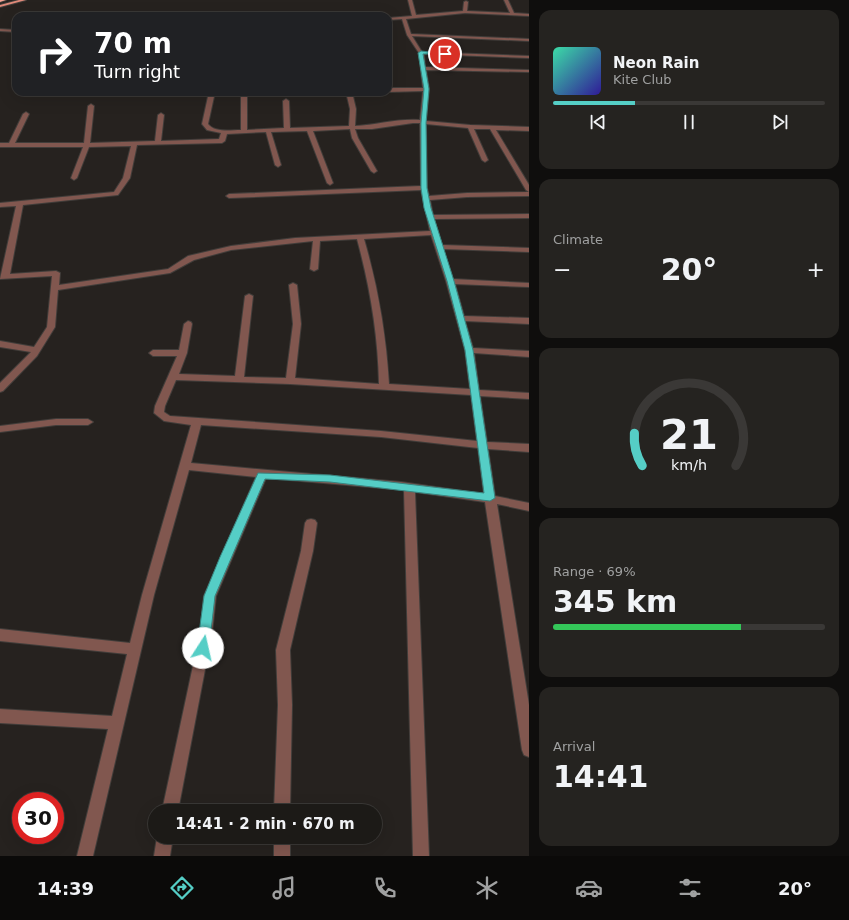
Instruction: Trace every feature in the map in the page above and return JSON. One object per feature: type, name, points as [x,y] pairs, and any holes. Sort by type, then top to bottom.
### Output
[{"type":"highway","points":[[0,1],[4,0]]},
{"type":"main road","points":[[0,6],[24,0]]},
{"type":"street","points":[[410,0],[414,17]]},
{"type":"street","points":[[506,0],[513,14]]},
{"type":"street","points":[[465,12],[466,2]]},
{"type":"street","points":[[392,19],[465,12],[529,15]]},
{"type":"street","points":[[404,18],[409,35],[421,53],[426,89],[423,123],[424,188],[434,233],[440,247],[469,350],[529,750]]},
{"type":"street","points":[[0,30],[12,31]]},
{"type":"street","points":[[409,35],[529,40]]},
{"type":"street","points":[[421,53],[529,56]]},
{"type":"street","points":[[423,68],[529,71]]},
{"type":"street","points":[[392,90],[426,89]]},
{"type":"street","points":[[211,96],[205,124],[209,129],[224,132],[372,127],[413,121],[470,127],[529,129]]},
{"type":"street","points":[[244,96],[244,131]]},
{"type":"street","points":[[350,96],[353,109],[352,128],[355,138],[374,171]]},
{"type":"street","points":[[286,101],[287,130]]},
{"type":"street","points":[[74,178],[88,145],[91,123],[91,106]]},
{"type":"street","points":[[4,146],[26,114]]},
{"type":"street","points":[[158,143],[161,115]]},
{"type":"street","points":[[470,127],[485,160]]},
{"type":"street","points":[[492,128],[529,190]]},
{"type":"street","points":[[309,129],[330,182]]},
{"type":"street","points":[[268,130],[278,165]]},
{"type":"street","points":[[4,146],[222,141],[224,132]]},
{"type":"street","points":[[0,205],[116,194],[122,189],[134,144]]},
{"type":"street","points":[[229,196],[424,188]]},
{"type":"street","points":[[426,198],[466,195],[529,194]]},
{"type":"street","points":[[0,389],[37,350],[51,327],[56,273],[3,277],[20,203]]},
{"type":"street","points":[[430,218],[529,216]]},
{"type":"street","points":[[54,288],[170,271],[191,258],[231,248],[317,239],[434,233]]},
{"type":"street","points":[[360,236],[376,296],[383,350],[384,387]]},
{"type":"street","points":[[314,269],[317,239]]},
{"type":"street","points":[[440,247],[529,250]]},
{"type":"street","points":[[450,281],[529,284]]},
{"type":"street","points":[[290,381],[297,324],[292,285]]},
{"type":"street","points":[[238,378],[249,296]]},
{"type":"street","points":[[461,318],[529,322]]},
{"type":"street","points":[[188,324],[183,353],[160,406],[159,413],[167,419],[381,434],[483,445],[529,448]]},
{"type":"street","points":[[0,344],[37,350]]},
{"type":"street","points":[[469,350],[529,354]]},
{"type":"street","points":[[153,353],[183,353]]},
{"type":"street","points":[[0,377],[11,378]]},
{"type":"street","points":[[173,377],[238,378],[529,396]]},
{"type":"street","points":[[0,429],[56,422],[88,422]]},
{"type":"street","points":[[85,856],[148,595],[197,422]]},
{"type":"street","points":[[184,466],[262,475],[330,478],[490,498],[529,506]]},
{"type":"street","points":[[171,804],[206,633],[210,596],[225,557],[262,475]]},
{"type":"street","points":[[409,488],[421,856]]},
{"type":"street","points":[[282,804],[285,705],[283,650],[307,551],[311,523]]},
{"type":"street","points":[[0,635],[136,649]]},
{"type":"street","points":[[0,716],[118,723]]},
{"type":"street","points":[[162,856],[164,844]]},
{"type":"street","points":[[282,844],[282,856]]},
{"type":"route","points":[[203,648],[210,596],[225,557],[262,475],[330,478],[490,498],[483,445],[478,422],[469,350],[440,247],[434,233],[427,208],[424,188],[423,123],[426,89],[421,53],[445,54]]}]
